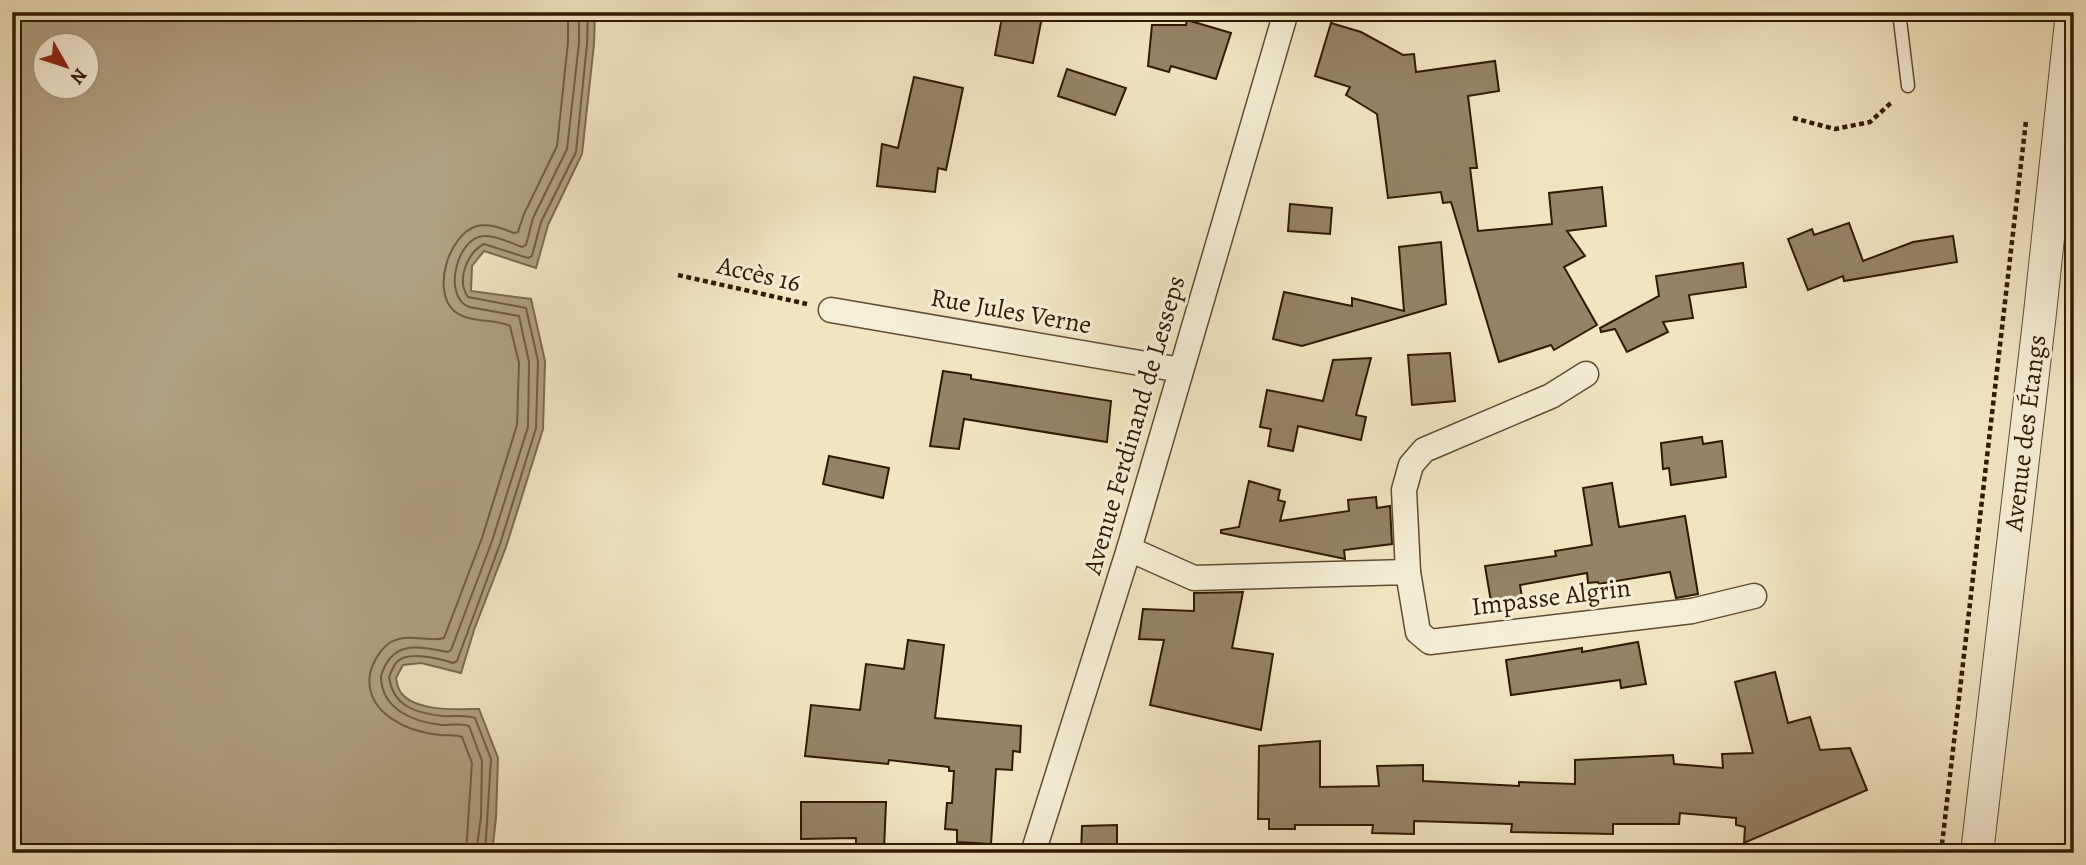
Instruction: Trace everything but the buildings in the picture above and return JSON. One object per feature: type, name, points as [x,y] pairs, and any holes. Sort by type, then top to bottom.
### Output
[{"type":"street","name":"Avenue Ferdinand de Lesseps","points":[[1033,853],[1129,549],[1286,12]]},
{"type":"street","name":"Avenue des Étangs","points":[[1977,853],[2072,12]]},
{"type":"street","name":"Rue Jules Verne","points":[[831,310],[1181,370]]},
{"type":"street","name":"Impasse Algrin","points":[[1586,374],[1551,396],[1424,450],[1410,466],[1404,490],[1408,572],[1418,632],[1430,642],[1692,611],[1754,596]]},
{"type":"street","points":[[1129,549],[1194,578],[1408,572]]},
{"type":"lane","points":[[1899,12],[1908,86]]},
{"type":"path","points":[[1793,118],[1835,129],[1870,122],[1908,86]]},
{"type":"path","points":[[1941,853],[2026,120]]},
{"type":"path","name":"Accès 16","points":[[678,275],[831,310]]},
{"type":"water","points":[[12,12],[595,12],[582,154],[548,225],[536,268],[484,251],[472,266],[471,291],[531,299],[545,361],[543,429],[506,547],[474,630],[461,673],[421,663],[403,665],[396,678],[401,692],[418,704],[449,709],[479,709],[498,758],[492,853],[12,853]]}]
